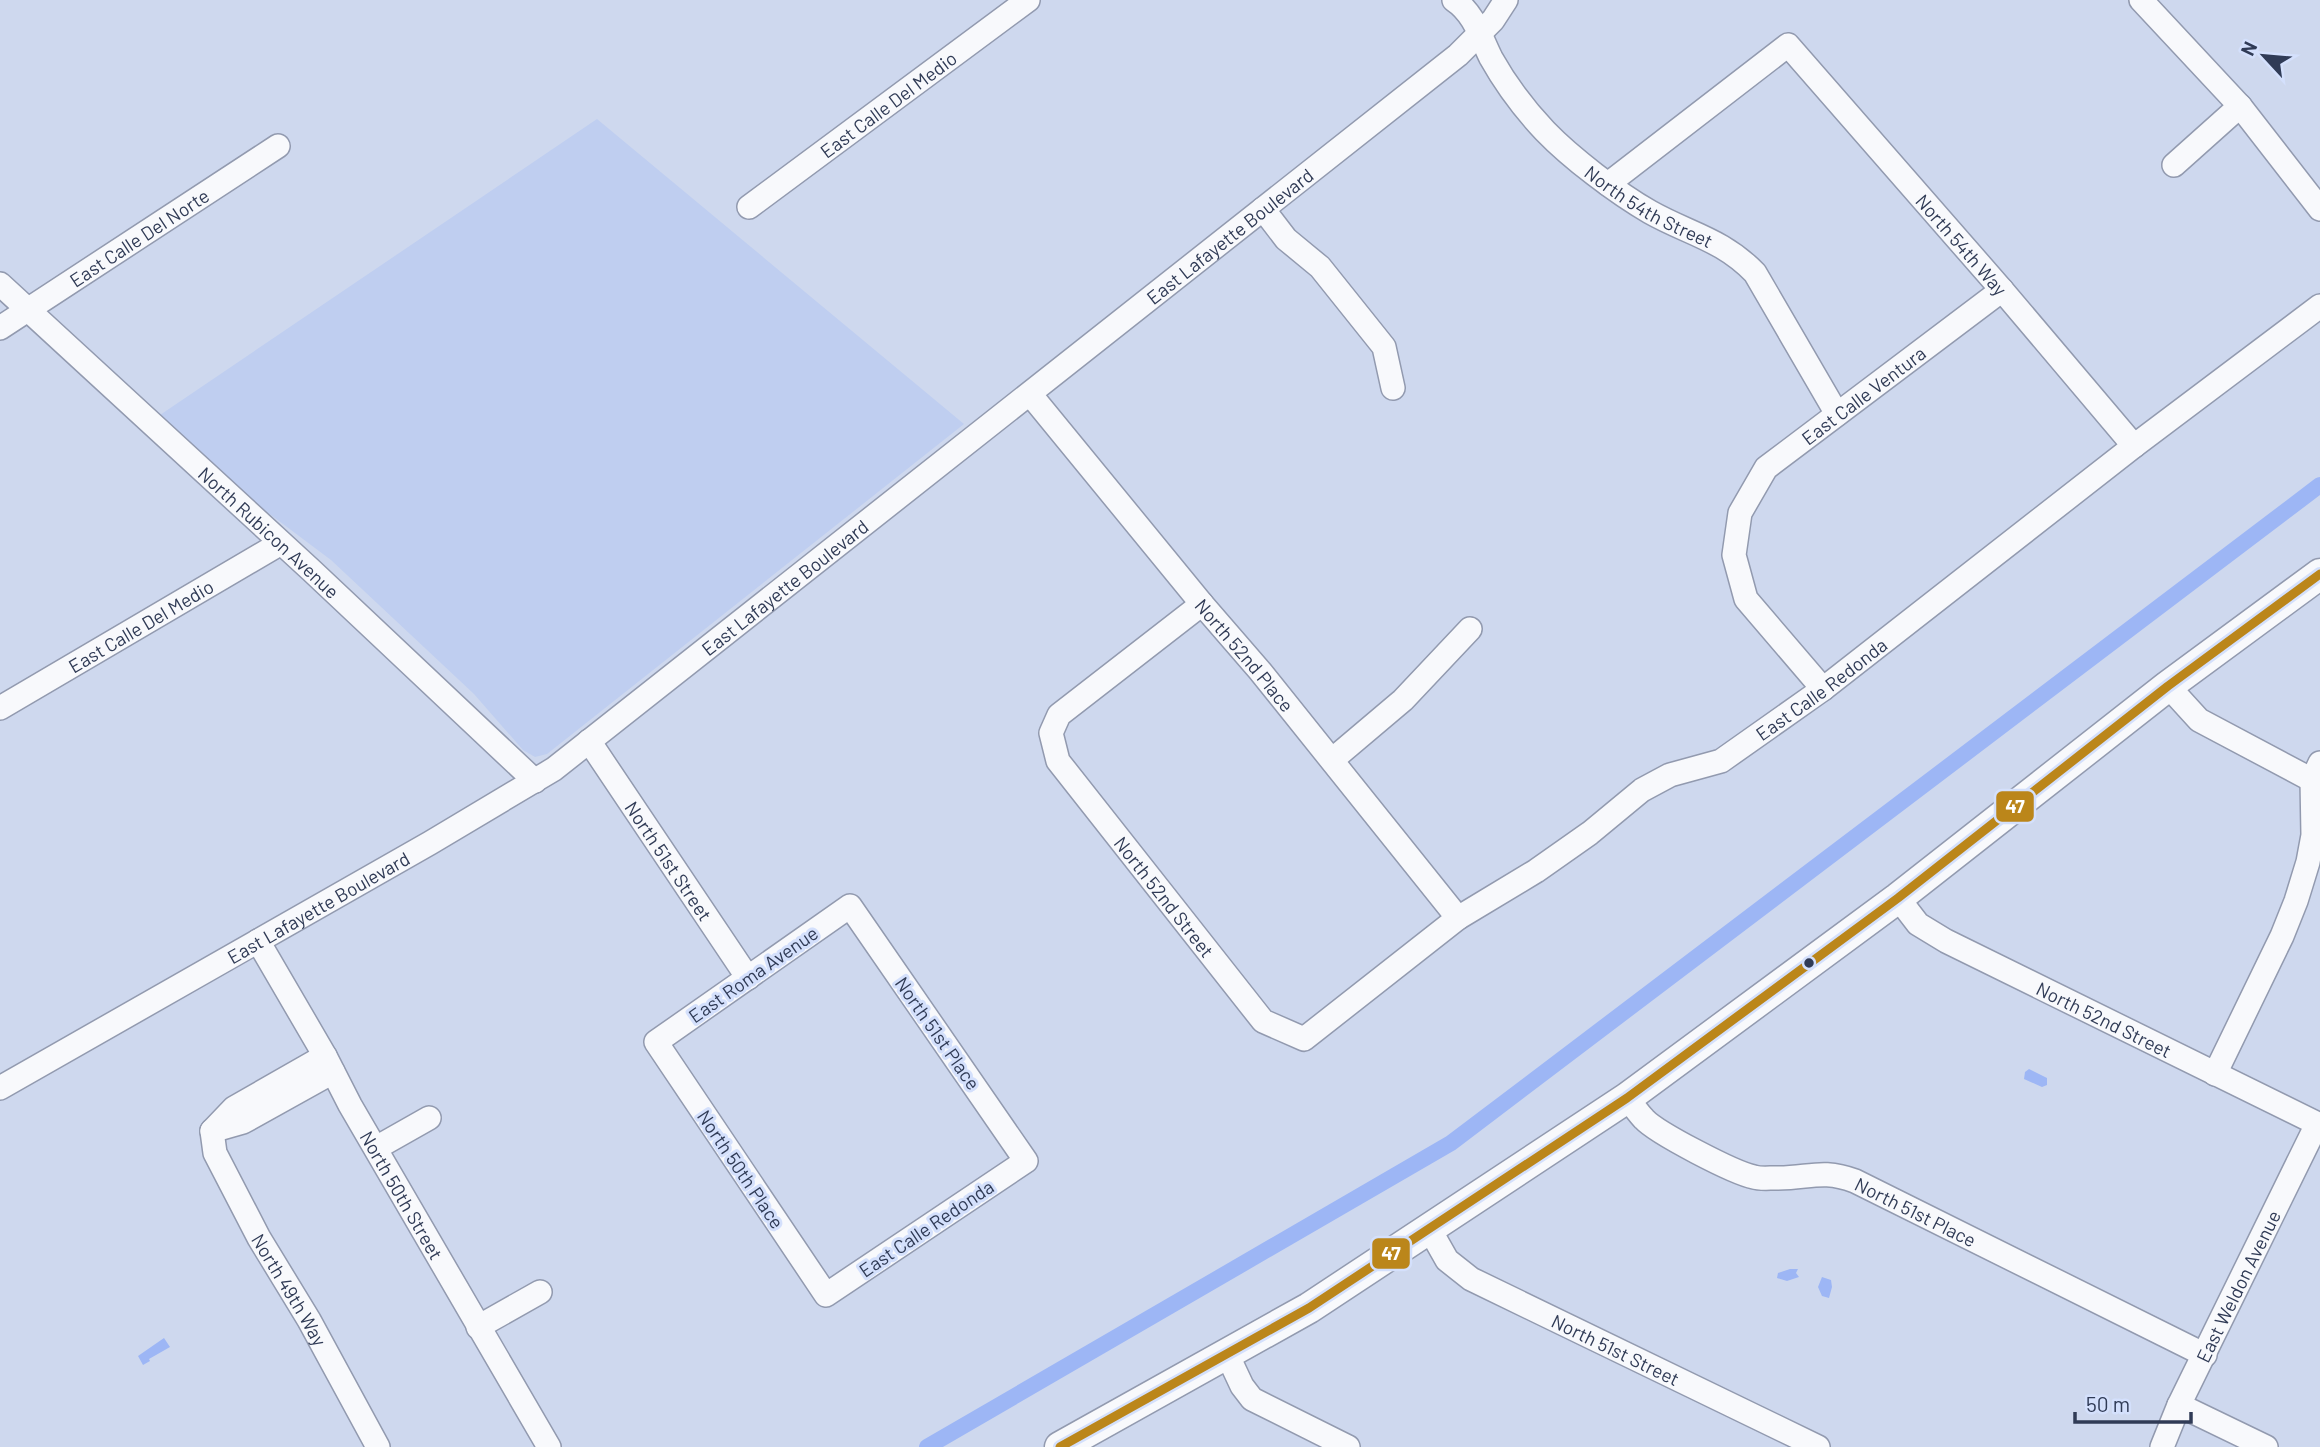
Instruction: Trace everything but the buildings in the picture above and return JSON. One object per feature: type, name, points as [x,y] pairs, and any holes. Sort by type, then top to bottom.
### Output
[{"type":"main road","points":[[1063,1446],[1309,1308],[1627,1098],[1898,898],[2168,686],[2320,574]]},
{"type":"street","name":"East Calle Del Medio","points":[[750,208],[1028,0]]},
{"type":"street","name":"North 54th Street","points":[[1454,0],[1462,5],[1513,91],[1545,131],[1608,184],[1651,212],[1738,255],[1755,273],[1836,414]]},
{"type":"street","name":"East Lafayette Boulevard","points":[[0,1088],[535,781],[1458,55],[1481,34],[1506,0]]},
{"type":"street","points":[[2141,0],[2240,106],[2320,209]]},
{"type":"street","name":"North 54th Way","points":[[1608,184],[1788,45],[2134,446]]},
{"type":"street","points":[[2174,166],[2240,106]]},
{"type":"street","name":"East Calle Del Norte","points":[[0,328],[278,146]]},
{"type":"street","points":[[1263,209],[1286,239],[1320,267],[1384,347],[1394,388]]},
{"type":"street","name":"North Rubicon Avenue","points":[[0,284],[535,781]]},
{"type":"street","name":"East Calle Ventura","points":[[1823,689],[1746,599],[1734,555],[1740,513],[1766,468],[2002,290]]},
{"type":"street","name":"East Calle Redonda","points":[[1304,1039],[1458,918],[1536,871],[1590,833],[1642,790],[1670,775],[1721,761],[1823,689],[2134,446],[2320,306]]},
{"type":"street","name":"North 52nd Place","points":[[1030,394],[1260,671],[1458,918]]},
{"type":"street","name":"East Calle Del Medio","points":[[0,708],[281,543]]},
{"type":"street","name":"North 52nd Street","points":[[1202,604],[1059,715],[1051,733],[1058,761],[1263,1021],[1304,1039]]},
{"type":"street","points":[[1332,760],[1403,699],[1470,629]]},
{"type":"street","points":[[2168,686],[2199,720],[2316,771],[2313,835],[2296,901],[2282,936],[2215,1074]]},
{"type":"street","name":"North 51st Street","points":[[589,741],[748,978]]},
{"type":"street","name":"North 52nd Street","points":[[1898,898],[1918,924],[1946,941],[2318,1124]]},
{"type":"street","name":"East Roma Avenue","points":[[656,1042],[850,906]]},
{"type":"street","name":"North 51st Place","points":[[850,906],[1026,1161]]},
{"type":"street","name":"North 50th Street","points":[[258,941],[549,1447]]},
{"type":"street","name":"North 50th Place","points":[[656,1042],[826,1295]]},
{"type":"street","name":"North 49th Way","points":[[329,1064],[275,1094],[234,1108],[212,1131],[215,1153],[378,1447]]},
{"type":"street","name":"North 51st Place","points":[[1627,1098],[1656,1129],[1714,1160],[1753,1177],[1779,1179],[1822,1173],[1838,1174],[2205,1354]]},
{"type":"street","points":[[376,1148],[429,1118]]},
{"type":"street","name":"East Weldon Avenue","points":[[2162,1447],[2179,1405],[2318,1124]]},
{"type":"street","name":"East Calle Redonda","points":[[826,1295],[1026,1161]]},
{"type":"street","name":"North 51st Street","points":[[1430,1230],[1447,1260],[1471,1279],[1818,1447]]},
{"type":"street","points":[[478,1327],[540,1292]]},
{"type":"street","points":[[1227,1354],[1242,1386],[1252,1399],[1348,1447]]},
{"type":"street","points":[[2179,1405],[2266,1447]]},
{"type":"shaded area","points":[[597,119],[964,424],[547,754],[535,757],[523,750],[474,694],[331,560],[255,503],[160,415]]},
{"type":"water","points":[[2029,1069],[2047,1078],[2047,1085],[2042,1087],[2024,1079],[2025,1072]]},
{"type":"water","points":[[1798,1269],[1796,1273],[1799,1277],[1787,1281],[1777,1278],[1778,1273]]},
{"type":"water","points":[[1822,1277],[1831,1280],[1829,1298],[1822,1296],[1818,1287]]},
{"type":"water","points":[[164,1338],[170,1347],[143,1365],[138,1356]]},
{"type":"waterway","points":[[927,1447],[1451,1143],[2320,485]]},
{"type":"transit line","name":"47","points":[[1060,1447],[1309,1308],[1627,1098],[1898,898],[2168,686],[2320,574]]}]
